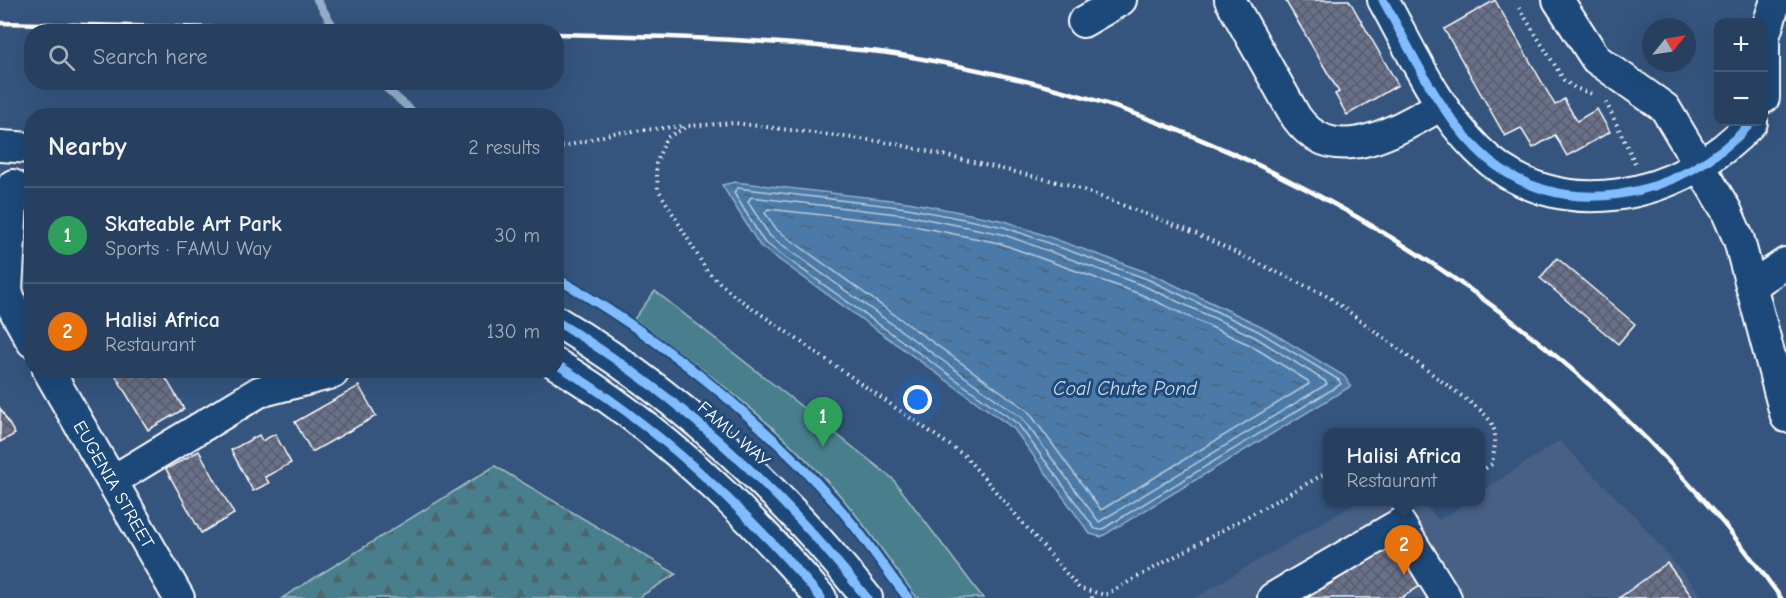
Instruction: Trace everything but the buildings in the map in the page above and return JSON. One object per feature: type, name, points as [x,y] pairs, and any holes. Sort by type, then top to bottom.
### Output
[{"type":"street","points":[[1083,22],[1122,0]]},
{"type":"street","points":[[1230,0],[1296,117],[1306,130],[1317,138],[1338,143],[1365,141],[1396,130],[1442,105]]},
{"type":"street","points":[[1383,0],[1442,105],[1466,137],[1493,163],[1529,185],[1560,194],[1594,198],[1630,194],[1659,185],[1700,163],[1747,126]]},
{"type":"street","points":[[1558,0],[1596,59],[1665,108],[1700,163],[1736,231],[1751,286],[1776,339],[1786,417]]},
{"type":"street","points":[[1764,72],[1764,37],[1776,0]]},
{"type":"street","points":[[0,146],[24,148]]},
{"type":"street","points":[[15,185],[7,278],[8,320],[24,335]]},
{"type":"street","points":[[1751,286],[1786,263]]},
{"type":"street","name":"FAMU WAY","points":[[564,326],[632,372],[727,448],[794,513],[867,598]]},
{"type":"street","points":[[564,370],[626,413],[714,486],[773,544],[821,598]]},
{"type":"street","name":"EUGENIA STREET","points":[[53,378],[112,481],[173,596]]},
{"type":"street","points":[[112,481],[259,392],[314,378]]},
{"type":"street","points":[[1273,598],[1400,524],[1446,598]]},
{"type":"path","points":[[1519,8],[1564,80],[1575,88],[1599,96],[1606,102],[1636,166]]},
{"type":"path","points":[[564,147],[614,133],[735,123],[892,143],[1070,185],[1195,233],[1329,297],[1487,416],[1497,433],[1492,464],[1485,469]]},
{"type":"path","points":[[688,126],[666,138],[656,164],[658,189],[707,271],[732,294],[965,456],[1079,588],[1105,595],[1323,475]]},
{"type":"path","points":[[1092,598],[1093,592]]},
{"type":"shaded area","points":[[1559,441],[1632,513],[1704,598],[1194,598],[1351,506],[1427,506],[1439,520],[1461,506],[1485,506],[1485,489]]},
{"type":"green space","points":[[655,291],[892,478],[983,598],[917,598],[837,492],[791,444],[688,358],[634,319]]},
{"type":"green space","points":[[495,466],[676,574],[638,598],[282,598]]},
{"type":"water","name":"Coal Chute Pond","points":[[735,182],[908,202],[1005,221],[1149,273],[1261,326],[1344,376],[1351,386],[1101,537],[1090,534],[1014,429],[760,246],[722,185]]},
{"type":"waterway","points":[[317,0],[332,24]]},
{"type":"waterway","points":[[388,90],[409,108]]},
{"type":"railway","points":[[0,23],[43,24]]},
{"type":"railway","points":[[564,34],[785,43],[886,53],[943,63],[1088,98],[1190,135],[1289,180],[1384,233],[1475,293],[1560,360],[1641,433],[1714,513],[1781,598]]},
{"type":"cycle path","points":[[1383,0],[1425,78],[1462,133],[1477,149],[1509,174],[1544,189],[1581,196],[1618,194],[1655,185],[1691,170],[1724,149],[1748,126]]},
{"type":"cycle path","points":[[564,283],[632,325],[669,352],[740,409],[774,440],[836,504],[908,598]]},
{"type":"cycle path","points":[[564,326],[643,379],[724,446],[799,519],[867,598]]},
{"type":"cycle path","points":[[564,369],[628,413],[698,470],[763,533],[821,598]]},
{"type":"place","name":"Skateable Art Park","points":[[823,447]]},
{"type":"place","name":"Halisi Africa","points":[[1404,575]]}]
